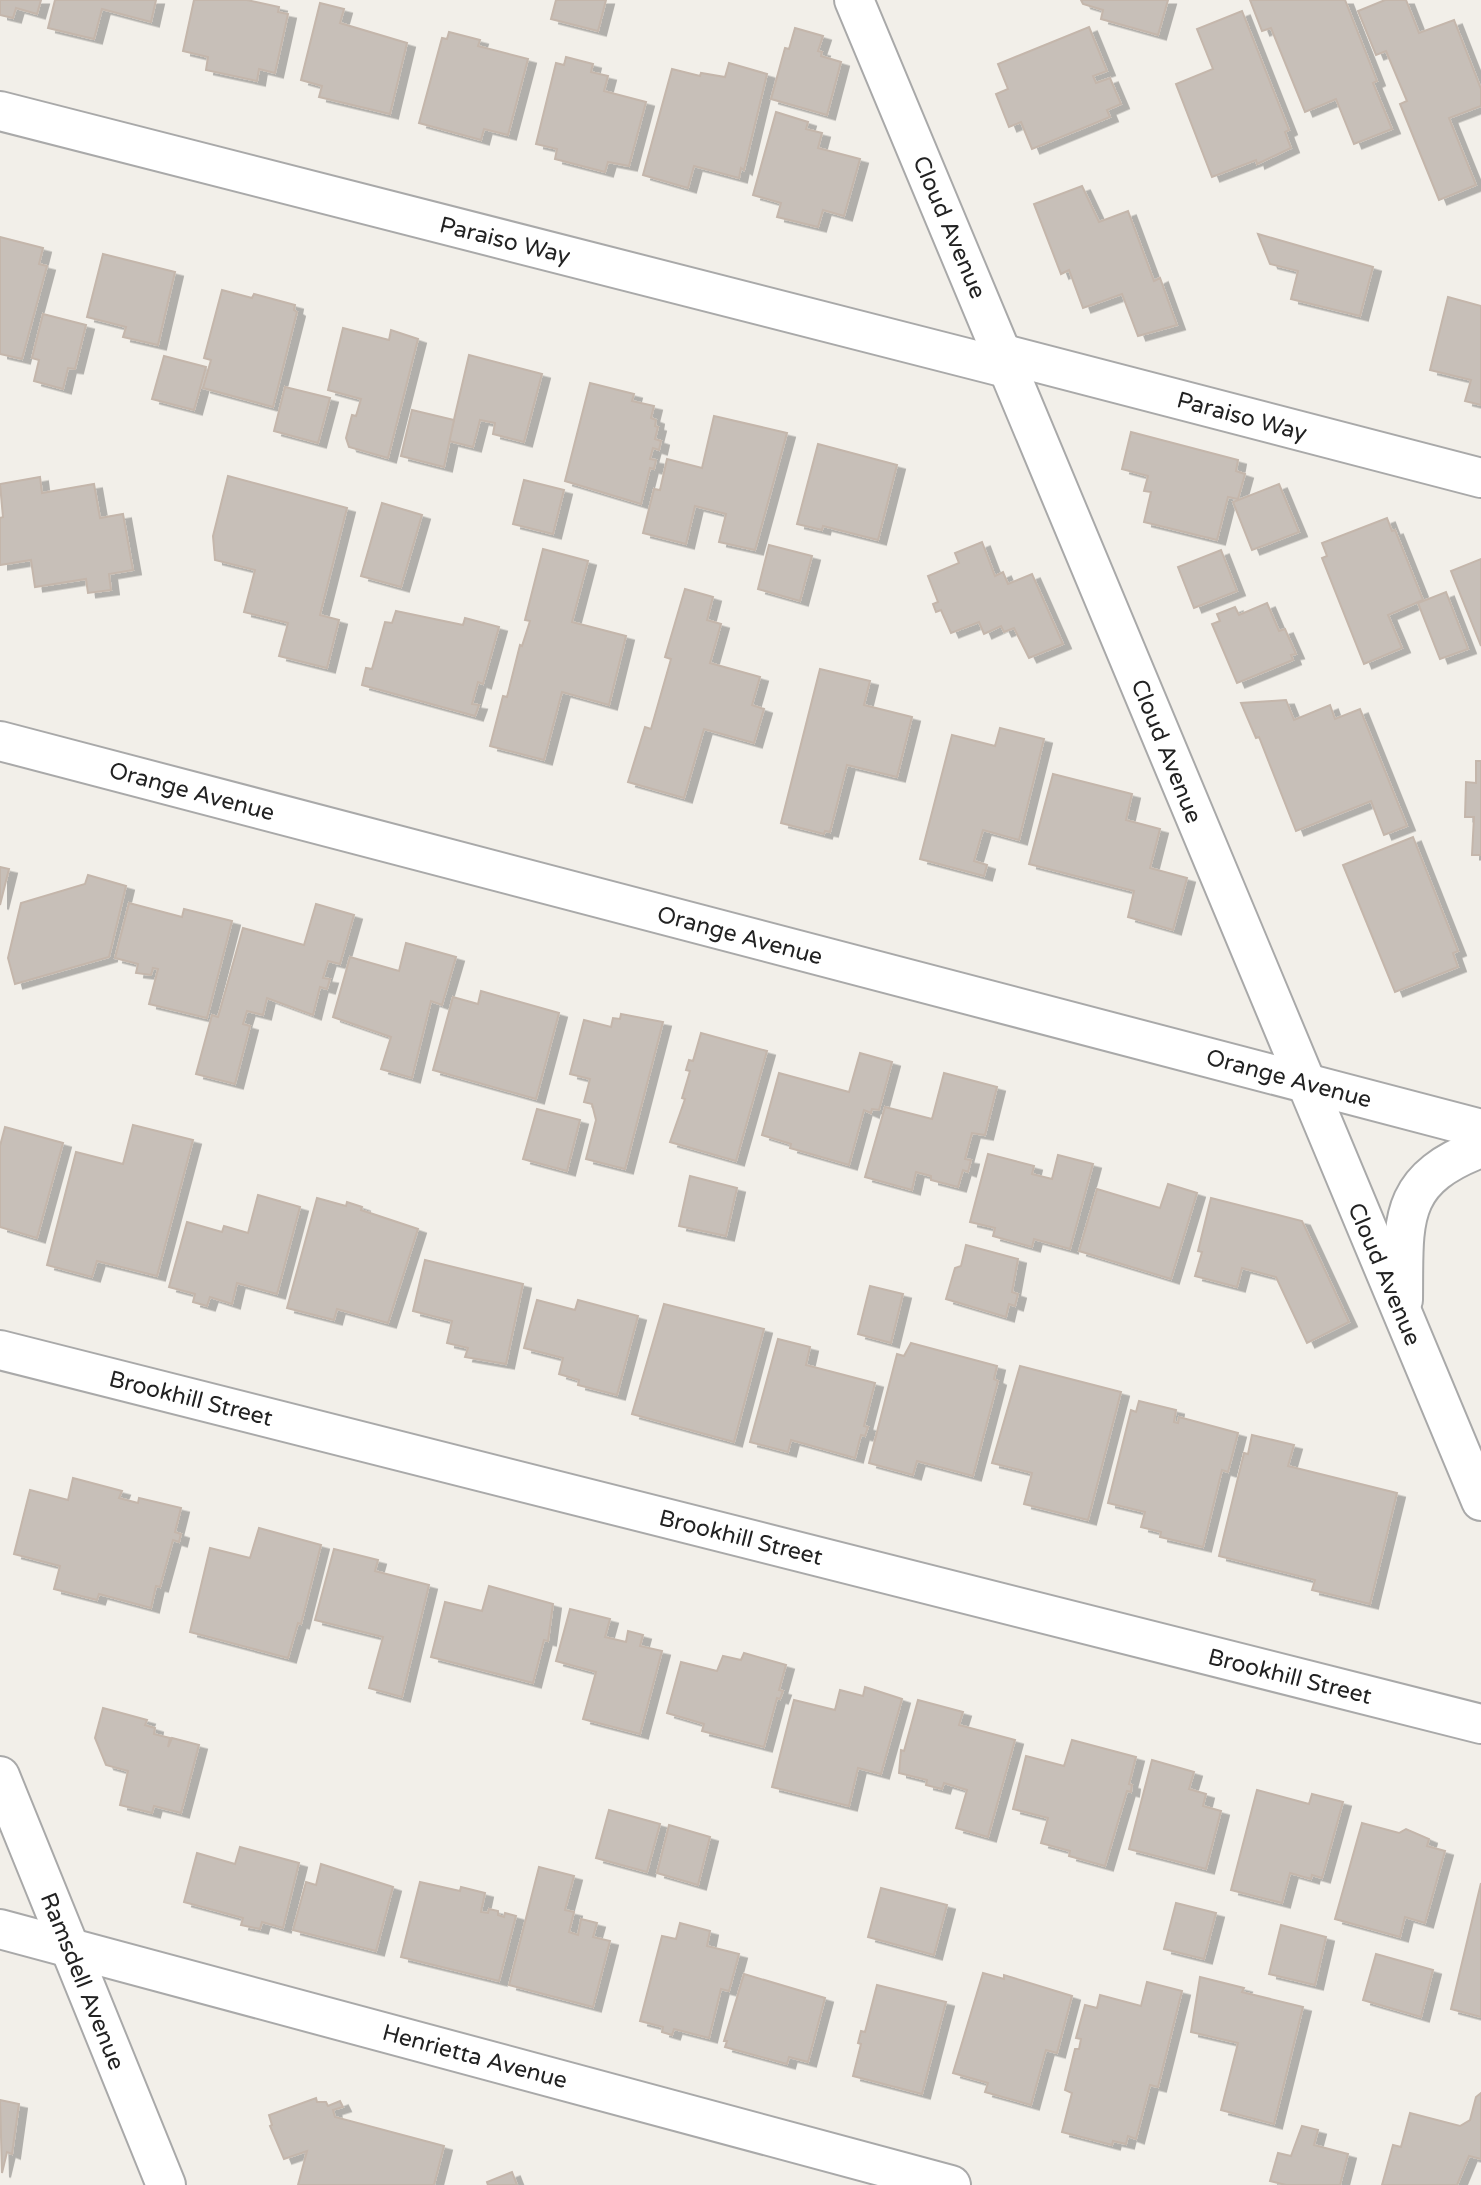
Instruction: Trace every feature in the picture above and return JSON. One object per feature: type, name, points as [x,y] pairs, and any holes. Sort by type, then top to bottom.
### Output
[{"type":"street","name":"Cloud Avenue","points":[[854,0],[1481,1501]]},
{"type":"street","name":"Paraiso Way","points":[[0,111],[1481,478]]},
{"type":"street","name":"Orange Avenue","points":[[0,741],[1481,1129]]},
{"type":"street","points":[[1402,1315],[1404,1222],[1420,1184],[1453,1158],[1481,1148]]},
{"type":"street","name":"Brookhill Street","points":[[0,1350],[1481,1724]]},
{"type":"street","name":"Ramsdell Avenue","points":[[0,1776],[166,2185]]},
{"type":"street","name":"Henrietta Avenue","points":[[0,1929],[951,2185]]},
{"type":"building","points":[[0,0],[41,0],[37,14],[16,8],[13,18],[0,15]]},
{"type":"building","points":[[55,0],[156,0],[151,22],[102,9],[94,39],[48,28]]},
{"type":"building","points":[[194,0],[247,0],[279,7],[278,12],[288,14],[275,73],[259,69],[257,81],[206,70],[208,57],[183,51]]},
{"type":"building","points":[[556,0],[606,0],[598,31],[551,19]]},
{"type":"building","points":[[1081,0],[1168,0],[1158,35],[1101,19],[1103,10],[1083,4]]},
{"type":"building","points":[[1250,0],[1345,0],[1377,81],[1373,83],[1392,129],[1354,144],[1336,99],[1305,112],[1271,28],[1262,31]]},
{"type":"building","points":[[1385,0],[1406,0],[1419,33],[1454,20],[1481,89],[1481,106],[1449,118],[1476,185],[1439,200],[1400,104],[1407,101],[1386,51],[1376,55],[1358,11]]},
{"type":"building","points":[[320,3],[344,9],[340,23],[407,43],[390,114],[319,97],[322,86],[301,80]]},
{"type":"building","points":[[1242,11],[1289,130],[1285,132],[1291,148],[1257,164],[1256,160],[1212,177],[1176,84],[1213,69],[1197,29]]},
{"type":"building","points":[[1089,27],[1107,71],[1093,76],[1096,83],[1110,78],[1121,104],[1107,110],[1110,117],[1032,149],[1021,122],[1009,127],[996,94],[1008,89],[998,64]]},
{"type":"building","points":[[795,28],[823,36],[818,51],[822,52],[821,56],[841,62],[827,115],[771,99],[785,48],[789,49]]},
{"type":"building","points":[[449,32],[480,40],[478,46],[528,59],[508,135],[484,129],[481,140],[419,123],[442,38],[447,39]]},
{"type":"building","points":[[566,57],[593,64],[591,72],[608,76],[604,91],[646,102],[629,166],[608,162],[605,172],[555,159],[557,149],[536,144],[556,63],[564,65]]},
{"type":"building","points":[[729,63],[767,74],[744,170],[741,168],[739,178],[694,166],[688,188],[643,175],[672,69],[700,76],[701,73],[725,77]]},
{"type":"building","points":[[776,112],[808,122],[806,129],[822,133],[818,148],[860,159],[844,216],[823,210],[818,227],[777,217],[781,203],[753,195]]},
{"type":"building","points":[[1082,186],[1099,222],[1128,211],[1154,281],[1160,278],[1177,325],[1138,336],[1122,294],[1083,308],[1069,270],[1061,274],[1034,204]]},
{"type":"building","points":[[1258,234],[1373,267],[1360,316],[1291,299],[1298,271],[1270,264]]},
{"type":"building","points":[[0,237],[43,248],[39,264],[47,266],[22,359],[0,354]]},
{"type":"building","points":[[103,254],[175,272],[158,345],[123,337],[126,327],[87,317]]},
{"type":"building","points":[[222,290],[252,298],[254,294],[295,305],[294,310],[297,312],[273,407],[203,388],[211,360],[204,358]]},
{"type":"building","points":[[1448,297],[1481,306],[1481,405],[1465,401],[1471,380],[1430,370]]},
{"type":"building","points":[[43,314],[86,325],[75,369],[68,368],[63,389],[34,381],[39,360],[32,358]]},
{"type":"building","points":[[343,328],[389,340],[391,330],[418,339],[388,458],[349,447],[346,438],[352,415],[356,416],[361,399],[328,390]]},
{"type":"building","points":[[469,355],[542,374],[524,442],[493,434],[495,423],[480,420],[473,447],[449,441]]},
{"type":"building","points":[[164,356],[206,367],[194,410],[152,399]]},
{"type":"building","points":[[590,383],[634,394],[632,401],[654,406],[651,418],[656,420],[655,426],[658,427],[655,439],[661,441],[659,450],[653,448],[650,459],[656,460],[654,469],[650,468],[641,504],[565,481]]},
{"type":"building","points":[[285,387],[330,398],[318,443],[274,431]]},
{"type":"building","points":[[412,410],[454,420],[444,467],[401,456]]},
{"type":"building","points":[[714,416],[787,433],[755,550],[719,542],[726,514],[695,506],[686,544],[643,533],[654,489],[660,490],[667,459],[702,468]]},
{"type":"building","points":[[1131,432],[1238,460],[1236,471],[1245,474],[1238,499],[1228,497],[1217,540],[1144,522],[1151,492],[1144,491],[1148,476],[1122,469]]},
{"type":"building","points":[[818,444],[897,465],[878,540],[823,526],[822,530],[797,524]]},
{"type":"building","points":[[228,476],[347,508],[320,615],[339,620],[327,668],[279,656],[288,623],[244,612],[255,570],[215,560],[213,536]]},
{"type":"building","points":[[40,477],[42,493],[94,484],[100,518],[123,514],[133,570],[109,574],[111,590],[88,593],[86,579],[35,587],[31,560],[0,565],[0,518],[3,517],[0,484]]},
{"type":"building","points":[[524,480],[564,490],[553,534],[513,524]]},
{"type":"building","points":[[1279,484],[1299,532],[1252,550],[1233,502]]},
{"type":"building","points":[[382,503],[422,515],[401,587],[361,576]]},
{"type":"building","points":[[1387,518],[1392,531],[1395,530],[1423,600],[1388,615],[1402,648],[1364,664],[1322,558],[1327,556],[1322,543]]},
{"type":"building","points":[[982,542],[995,576],[1003,572],[1008,584],[1032,574],[1063,644],[1029,658],[1014,628],[1004,632],[1001,626],[984,634],[979,622],[951,633],[941,610],[936,612],[933,604],[938,602],[928,576],[959,563],[955,553]]},
{"type":"building","points":[[769,545],[812,556],[800,601],[758,589]]},
{"type":"building","points":[[543,549],[588,561],[572,622],[626,636],[609,705],[562,692],[544,760],[490,746],[503,696],[507,697],[520,645],[522,646],[530,621],[525,620]]},
{"type":"building","points":[[1221,550],[1237,591],[1194,608],[1178,567]]},
{"type":"building","points":[[1481,559],[1481,646],[1451,571]]},
{"type":"building","points":[[685,589],[713,597],[707,620],[721,624],[710,663],[760,677],[752,705],[764,709],[754,743],[704,729],[684,798],[628,782],[645,727],[651,729],[671,659],[665,657]]},
{"type":"building","points":[[1446,592],[1468,649],[1440,659],[1418,603]]},
{"type":"building","points":[[1267,603],[1279,631],[1285,629],[1296,654],[1291,655],[1293,660],[1237,683],[1212,624],[1220,621],[1217,614],[1235,607],[1239,615]]},
{"type":"building","points":[[396,611],[463,625],[465,618],[499,627],[483,684],[478,682],[472,704],[479,705],[475,716],[362,685],[366,668],[372,669],[385,622],[392,623]]},
{"type":"building","points":[[820,669],[870,681],[864,705],[912,717],[897,777],[847,765],[830,832],[825,831],[824,834],[781,823]]},
{"type":"building","points":[[1286,700],[1294,720],[1330,705],[1335,719],[1360,709],[1407,826],[1384,835],[1371,801],[1296,831],[1259,737],[1256,738],[1241,703]]},
{"type":"building","points":[[1000,728],[1044,739],[1019,840],[983,830],[974,861],[987,865],[984,876],[920,859],[952,735],[995,746]]},
{"type":"building","points":[[1476,761],[1481,761],[1481,855],[1472,855],[1474,817],[1465,817],[1466,782],[1476,783]]},
{"type":"building","points":[[1053,774],[1132,794],[1126,820],[1160,829],[1150,868],[1187,878],[1173,930],[1128,917],[1134,891],[1029,864]]},
{"type":"building","points":[[1413,837],[1458,951],[1453,953],[1458,967],[1395,992],[1343,865]]},
{"type":"building","points":[[0,867],[9,869],[0,905]]},
{"type":"building","points":[[88,875],[126,886],[109,957],[15,984],[8,958],[21,903],[85,884]]},
{"type":"building","points":[[129,903],[182,917],[184,909],[232,921],[207,1018],[149,1004],[158,969],[153,968],[151,975],[136,973],[138,964],[115,958]]},
{"type":"building","points":[[316,904],[354,915],[340,964],[328,961],[323,978],[330,979],[327,989],[320,987],[313,1015],[267,998],[263,1015],[247,1011],[243,1024],[250,1026],[235,1084],[196,1074],[212,1015],[218,1017],[243,928],[304,945]]},
{"type":"building","points":[[406,943],[456,957],[442,1005],[431,1001],[412,1078],[381,1069],[391,1037],[333,1017],[350,957],[399,971]]},
{"type":"building","points":[[481,991],[559,1013],[536,1099],[433,1070],[453,997],[478,1004]]},
{"type":"building","points":[[621,1014],[663,1022],[625,1169],[586,1159],[596,1120],[592,1104],[584,1102],[590,1079],[570,1074],[584,1020],[611,1027],[613,1018],[620,1019]]},
{"type":"building","points":[[701,1033],[767,1051],[736,1161],[670,1142],[685,1099],[682,1098],[690,1071],[686,1070],[689,1060],[693,1061]]},
{"type":"building","points":[[860,1053],[892,1062],[879,1110],[872,1109],[871,1113],[864,1110],[849,1165],[790,1148],[791,1144],[762,1135],[779,1073],[849,1092]]},
{"type":"building","points":[[944,1073],[997,1087],[985,1135],[972,1133],[965,1159],[971,1160],[968,1172],[963,1170],[958,1187],[931,1180],[931,1176],[916,1172],[912,1190],[865,1177],[885,1107],[932,1119]]},
{"type":"building","points":[[537,1109],[580,1120],[567,1171],[523,1159]]},
{"type":"building","points":[[133,1125],[193,1140],[157,1276],[97,1261],[92,1277],[47,1265],[76,1152],[123,1164]]},
{"type":"building","points":[[5,1127],[63,1143],[37,1238],[0,1227],[0,1146]]},
{"type":"building","points":[[988,1154],[1034,1166],[1032,1174],[1052,1179],[1058,1155],[1093,1164],[1070,1249],[1034,1239],[1032,1247],[993,1236],[995,1228],[970,1222]]},
{"type":"building","points":[[690,1176],[737,1188],[726,1236],[679,1226]]},
{"type":"building","points":[[1168,1184],[1197,1193],[1171,1279],[1079,1251],[1097,1189],[1160,1208]]},
{"type":"building","points":[[258,1195],[300,1207],[277,1294],[237,1283],[232,1304],[210,1297],[207,1306],[193,1302],[195,1294],[169,1287],[187,1222],[222,1232],[224,1226],[248,1233]]},
{"type":"building","points":[[317,1198],[346,1206],[347,1202],[362,1207],[361,1210],[418,1229],[388,1323],[337,1309],[334,1320],[287,1308]]},
{"type":"building","points":[[1211,1198],[1302,1221],[1349,1322],[1307,1343],[1276,1277],[1242,1268],[1237,1287],[1195,1276]]},
{"type":"building","points":[[966,1245],[1018,1259],[1012,1292],[1018,1294],[1015,1306],[1009,1304],[1006,1317],[946,1299],[955,1268],[961,1266]]},
{"type":"building","points":[[425,1260],[523,1284],[506,1364],[465,1357],[468,1348],[447,1343],[452,1321],[413,1311]]},
{"type":"building","points":[[870,1286],[903,1294],[891,1343],[858,1334]]},
{"type":"building","points":[[537,1300],[575,1310],[578,1300],[638,1316],[617,1395],[578,1385],[579,1380],[559,1374],[563,1358],[524,1348]]},
{"type":"building","points":[[664,1304],[764,1329],[734,1442],[632,1414]]},
{"type":"building","points":[[778,1339],[810,1347],[806,1365],[875,1383],[864,1426],[868,1427],[865,1436],[861,1435],[855,1458],[791,1440],[788,1452],[750,1442]]},
{"type":"building","points":[[911,1343],[997,1366],[994,1379],[998,1381],[973,1476],[917,1461],[913,1475],[869,1463],[897,1354],[904,1356]]},
{"type":"building","points":[[1020,1366],[1121,1392],[1088,1520],[1024,1504],[1032,1473],[992,1463]]},
{"type":"building","points":[[1139,1401],[1176,1410],[1174,1422],[1178,1423],[1179,1417],[1238,1433],[1228,1472],[1222,1470],[1203,1547],[1160,1537],[1161,1532],[1141,1527],[1145,1512],[1108,1503],[1131,1410],[1136,1412]]},
{"type":"building","points":[[1252,1435],[1294,1445],[1288,1466],[1397,1493],[1370,1604],[1312,1590],[1315,1580],[1219,1556],[1244,1453],[1248,1454]]},
{"type":"building","points":[[73,1478],[122,1491],[119,1498],[138,1503],[139,1498],[181,1508],[175,1532],[181,1534],[179,1542],[173,1540],[151,1608],[99,1594],[97,1600],[54,1589],[60,1566],[14,1554],[30,1490],[68,1500]]},
{"type":"building","points":[[259,1528],[321,1545],[301,1624],[298,1623],[288,1658],[190,1632],[210,1548],[250,1558]]},
{"type":"building","points":[[334,1549],[378,1560],[375,1571],[429,1585],[402,1697],[369,1688],[383,1637],[315,1620]]},
{"type":"building","points":[[489,1586],[553,1604],[548,1641],[544,1640],[533,1683],[431,1657],[445,1602],[482,1611]]},
{"type":"building","points":[[570,1609],[610,1619],[605,1637],[626,1642],[628,1631],[643,1635],[640,1646],[662,1651],[640,1734],[583,1719],[596,1672],[556,1661]]},
{"type":"building","points":[[744,1653],[786,1665],[779,1690],[783,1691],[780,1699],[777,1698],[764,1747],[702,1731],[704,1724],[667,1713],[681,1662],[717,1671],[723,1656],[741,1660]]},
{"type":"building","points":[[865,1687],[902,1699],[881,1774],[858,1768],[849,1806],[772,1787],[794,1700],[835,1710],[840,1690],[863,1696]]},
{"type":"building","points":[[918,1700],[963,1712],[959,1725],[1015,1740],[988,1837],[956,1828],[967,1790],[944,1783],[942,1789],[926,1785],[927,1780],[899,1773],[901,1750],[904,1751]]},
{"type":"building","points":[[103,1708],[147,1720],[145,1725],[155,1728],[154,1734],[170,1738],[168,1747],[172,1738],[199,1745],[181,1813],[154,1806],[152,1813],[120,1805],[128,1771],[106,1765],[95,1738]]},
{"type":"building","points":[[1072,1740],[1136,1757],[1129,1784],[1132,1785],[1131,1792],[1127,1791],[1105,1866],[1069,1856],[1070,1851],[1041,1843],[1048,1818],[1013,1809],[1026,1756],[1064,1766]]},
{"type":"building","points":[[1152,1760],[1194,1772],[1189,1789],[1206,1794],[1203,1806],[1221,1811],[1206,1869],[1129,1849]]},
{"type":"building","points":[[1257,1790],[1309,1804],[1312,1794],[1343,1802],[1322,1878],[1312,1875],[1311,1879],[1290,1873],[1282,1903],[1231,1890]]},
{"type":"building","points":[[609,1810],[660,1824],[647,1872],[596,1858]]},
{"type":"building","points":[[1362,1823],[1399,1833],[1406,1829],[1429,1839],[1427,1846],[1445,1851],[1425,1923],[1405,1917],[1400,1937],[1335,1919]]},
{"type":"building","points":[[669,1825],[710,1837],[698,1885],[657,1873]]},
{"type":"building","points":[[240,1847],[299,1863],[283,1928],[262,1922],[260,1929],[241,1925],[243,1918],[184,1902],[197,1853],[235,1864]]},
{"type":"building","points":[[321,1864],[393,1887],[376,1951],[293,1930],[306,1882],[316,1885]]},
{"type":"building","points":[[539,1867],[574,1876],[565,1910],[574,1912],[569,1932],[578,1935],[581,1919],[597,1923],[593,1937],[610,1941],[593,2007],[509,1985]]},
{"type":"building","points":[[420,1882],[460,1891],[461,1887],[485,1893],[481,1912],[488,1913],[489,1909],[498,1911],[498,1915],[504,1917],[505,1913],[516,1916],[499,1981],[401,1957]]},
{"type":"building","points":[[1481,1883],[1481,2017],[1451,2009]]},
{"type":"building","points":[[881,1888],[947,1905],[934,1955],[868,1937]]},
{"type":"building","points":[[1176,1903],[1216,1913],[1204,1959],[1164,1949]]},
{"type":"building","points":[[680,1923],[710,1931],[707,1946],[739,1954],[729,1991],[721,1989],[709,2038],[674,2029],[672,2035],[662,2032],[663,2027],[640,2021],[662,1936],[676,1939]]},
{"type":"building","points":[[1281,1925],[1326,1937],[1315,1985],[1269,1974]]},
{"type":"building","points":[[1376,1954],[1433,1970],[1421,2017],[1363,2000]]},
{"type":"building","points":[[983,1973],[1004,1979],[1004,1975],[1072,1996],[1057,2053],[1046,2050],[1031,2105],[985,2092],[988,2083],[953,2073]]},
{"type":"building","points":[[744,1974],[825,1998],[808,2062],[789,2057],[787,2064],[725,2047],[727,2041],[724,2041]]},
{"type":"building","points":[[1200,1977],[1244,1988],[1242,1992],[1303,2007],[1274,2124],[1221,2110],[1238,2043],[1191,2032]]},
{"type":"building","points":[[1147,1982],[1182,1991],[1158,2087],[1150,2085],[1136,2139],[1128,2136],[1126,2144],[1113,2141],[1112,2145],[1062,2132],[1072,2093],[1065,2090],[1075,2049],[1079,2049],[1081,2039],[1076,2038],[1085,2005],[1097,2008],[1100,1995],[1141,2006]]},
{"type":"building","points":[[877,1985],[946,2002],[922,2094],[853,2076],[861,2044],[858,2043],[861,2031],[865,2032]]},
{"type":"building","points":[[1481,2093],[1481,2159],[1469,2156],[1457,2185],[1382,2185],[1393,2145],[1401,2147],[1410,2113],[1460,2126],[1470,2120],[1476,2097]]},
{"type":"building","points":[[316,2098],[317,2102],[326,2102],[328,2106],[340,2101],[343,2107],[333,2110],[335,2117],[444,2146],[434,2185],[298,2185],[307,2151],[284,2159],[270,2126],[269,2115]]},
{"type":"building","points":[[0,2100],[19,2104],[12,2154],[7,2152],[2,2173]]},
{"type":"building","points":[[1302,2126],[1318,2130],[1314,2145],[1348,2154],[1340,2185],[1286,2185],[1270,2181],[1278,2153],[1291,2156]]},
{"type":"building","points":[[512,2172],[517,2185],[488,2185],[487,2182]]}]
